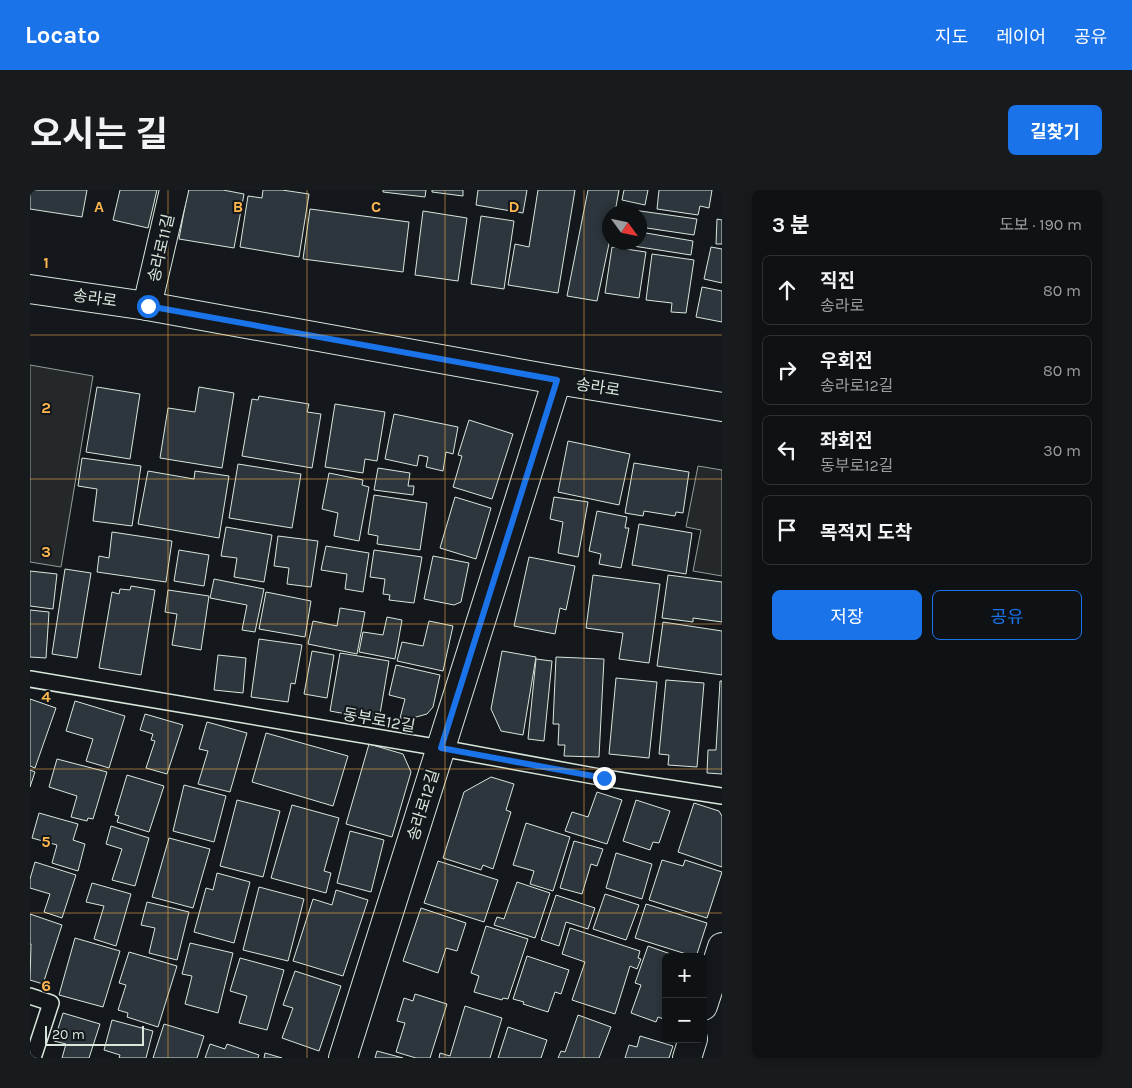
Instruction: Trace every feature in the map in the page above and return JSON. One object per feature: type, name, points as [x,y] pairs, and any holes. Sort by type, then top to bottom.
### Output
[{"type":"street","name":"송라로11길","points":[[148,306],[174,190]]},
{"type":"street","name":"송라로","points":[[30,289],[148,306],[557,380],[722,407]]},
{"type":"street","name":"송라로12길","points":[[343,1058],[557,380]]},
{"type":"street","points":[[706,998],[722,947]]},
{"type":"street","points":[[687,1058],[692,1043]]},
{"type":"lane","name":"동부로12길","points":[[30,679],[441,748],[604,778],[722,796]]},
{"type":"lane","points":[[30,996],[51,1003],[33,1058]]},
{"type":"shaded area","points":[[30,365],[93,376],[61,567],[30,562]]},
{"type":"shaded area","points":[[698,466],[722,470],[722,576],[693,571],[701,530],[686,527]]},
{"type":"building","points":[[30,190],[87,190],[82,217],[30,209]]},
{"type":"building","points":[[120,190],[157,190],[148,228],[113,220]]},
{"type":"building","points":[[188,190],[223,190],[244,194],[234,248],[179,239]]},
{"type":"building","points":[[263,190],[282,190],[309,194],[299,257],[240,247],[248,196],[262,198]]},
{"type":"building","points":[[383,190],[426,190],[425,197],[383,192]]},
{"type":"building","points":[[432,190],[463,190],[463,196],[432,192]]},
{"type":"building","points":[[478,190],[527,190],[523,213],[476,205]]},
{"type":"building","points":[[538,190],[575,190],[558,293],[508,285],[515,244],[529,247]]},
{"type":"building","points":[[588,190],[619,190],[616,205],[602,205],[602,250],[608,250],[597,301],[567,296]]},
{"type":"building","points":[[624,190],[648,190],[645,205],[622,200]]},
{"type":"building","points":[[659,190],[712,190],[709,208],[700,206],[698,215],[657,209]]},
{"type":"building","points":[[310,209],[409,222],[403,272],[303,259]]},
{"type":"building","points":[[423,211],[467,218],[458,281],[415,275]]},
{"type":"building","points":[[647,212],[697,219],[694,235],[647,228]]},
{"type":"building","points":[[481,216],[514,221],[504,289],[471,284]]},
{"type":"building","points":[[717,219],[722,220],[722,244],[716,244]]},
{"type":"building","points":[[647,233],[693,241],[691,255],[647,248]]},
{"type":"building","points":[[711,247],[722,249],[722,283],[704,279]]},
{"type":"building","points":[[612,250],[646,252],[639,298],[605,293]]},
{"type":"building","points":[[652,254],[694,260],[686,313],[671,312],[672,303],[646,300]]},
{"type":"building","points":[[702,287],[722,291],[722,322],[696,317]]},
{"type":"building","points":[[97,387],[140,394],[130,459],[86,452]]},
{"type":"building","points":[[199,387],[234,393],[222,468],[160,458],[168,408],[195,412]]},
{"type":"building","points":[[259,396],[309,404],[307,412],[321,414],[312,468],[242,456],[252,399],[258,400]]},
{"type":"building","points":[[335,404],[385,412],[377,461],[365,459],[363,473],[325,467]]},
{"type":"building","points":[[394,414],[458,427],[453,454],[446,452],[443,471],[426,467],[428,457],[419,455],[417,466],[385,459]]},
{"type":"building","points":[[469,420],[513,434],[492,499],[453,487],[462,456],[458,455]]},
{"type":"building","points":[[568,441],[630,454],[619,505],[558,492]]},
{"type":"building","points":[[82,458],[141,466],[132,526],[93,521],[97,489],[78,486]]},
{"type":"building","points":[[634,463],[689,472],[683,513],[676,512],[675,516],[644,511],[643,516],[625,513]]},
{"type":"building","points":[[238,464],[301,474],[292,528],[229,518]]},
{"type":"building","points":[[378,468],[410,473],[408,486],[414,486],[413,495],[374,490]]},
{"type":"building","points":[[148,471],[194,479],[195,471],[229,476],[219,538],[138,524]]},
{"type":"building","points":[[329,473],[363,480],[362,485],[369,487],[359,541],[334,536],[338,513],[322,509]]},
{"type":"building","points":[[374,495],[427,503],[420,550],[377,544],[378,536],[368,534]]},
{"type":"building","points":[[455,497],[491,508],[476,559],[440,548]]},
{"type":"building","points":[[554,497],[588,502],[578,557],[558,553],[563,522],[550,519]]},
{"type":"building","points":[[597,511],[627,517],[625,528],[629,528],[621,568],[599,564],[601,554],[589,551]]},
{"type":"building","points":[[639,524],[692,533],[686,574],[632,565]]},
{"type":"building","points":[[226,527],[272,535],[264,582],[234,577],[237,558],[221,556]]},
{"type":"building","points":[[112,532],[172,541],[166,582],[97,572],[99,556],[109,558]]},
{"type":"building","points":[[278,536],[318,541],[311,587],[287,584],[289,568],[274,566]]},
{"type":"building","points":[[326,546],[369,553],[363,592],[345,589],[347,574],[321,570]]},
{"type":"building","points":[[179,550],[209,555],[204,586],[174,581]]},
{"type":"building","points":[[374,550],[422,557],[414,603],[389,600],[390,595],[383,594],[385,579],[370,577]]},
{"type":"building","points":[[433,556],[469,563],[461,602],[454,605],[424,599]]},
{"type":"building","points":[[529,557],[575,566],[566,610],[560,608],[555,634],[514,626]]},
{"type":"building","points":[[65,569],[91,573],[77,658],[52,654]]},
{"type":"building","points":[[30,571],[57,574],[53,609],[30,606]]},
{"type":"building","points":[[593,575],[660,584],[649,663],[619,659],[623,633],[586,628]]},
{"type":"building","points":[[668,575],[722,582],[722,622],[693,618],[693,622],[662,618]]},
{"type":"building","points":[[214,579],[264,589],[255,632],[242,630],[247,605],[210,598]]},
{"type":"building","points":[[131,586],[155,590],[141,675],[99,668],[112,592],[119,594],[120,589],[130,590]]},
{"type":"building","points":[[168,590],[209,596],[201,650],[172,645],[177,614],[165,612]]},
{"type":"building","points":[[266,592],[311,601],[305,637],[259,629]]},
{"type":"building","points":[[340,608],[365,612],[357,654],[308,644],[313,621],[337,626]]},
{"type":"building","points":[[30,610],[49,612],[46,658],[30,657]]},
{"type":"building","points":[[387,617],[402,620],[395,659],[359,652],[363,632],[383,635]]},
{"type":"building","points":[[429,621],[453,626],[443,671],[397,661],[402,642],[423,646]]},
{"type":"building","points":[[663,622],[722,631],[722,675],[657,666]]},
{"type":"building","points":[[259,639],[302,645],[295,684],[291,683],[288,702],[251,697]]},
{"type":"building","points":[[312,651],[334,655],[327,698],[304,694]]},
{"type":"building","points":[[502,651],[536,657],[523,735],[501,731],[491,709]]},
{"type":"building","points":[[340,653],[389,661],[379,720],[330,711]]},
{"type":"building","points":[[218,655],[246,658],[243,693],[214,690]]},
{"type":"building","points":[[556,657],[604,659],[599,757],[564,756],[565,745],[558,745],[559,724],[553,724]]},
{"type":"building","points":[[536,659],[552,661],[544,741],[528,739]]},
{"type":"building","points":[[396,665],[440,675],[433,707],[427,714],[409,719],[400,718],[405,699],[389,695]]},
{"type":"building","points":[[616,678],[657,682],[649,758],[609,754]]},
{"type":"building","points":[[666,680],[704,683],[697,767],[668,765],[669,755],[659,754]]},
{"type":"building","points":[[720,681],[722,681],[722,774],[707,773],[708,750],[716,750]]},
{"type":"building","points":[[30,699],[56,708],[35,768],[30,766]]},
{"type":"building","points":[[75,701],[125,716],[109,768],[86,761],[93,739],[66,731]]},
{"type":"building","points":[[145,714],[183,725],[167,774],[146,768],[155,741],[151,740],[153,734],[140,730]]},
{"type":"building","points":[[207,722],[247,733],[230,792],[198,784],[208,751],[199,749]]},
{"type":"building","points":[[266,733],[348,756],[333,806],[252,782]]},
{"type":"building","points":[[369,744],[403,754],[411,772],[392,837],[346,824]]},
{"type":"building","points":[[57,759],[107,772],[93,819],[88,818],[87,821],[71,817],[77,796],[49,787]]},
{"type":"building","points":[[30,770],[35,772],[30,787]]},
{"type":"building","points":[[127,775],[164,786],[149,832],[117,822],[119,816],[115,815]]},
{"type":"building","points":[[491,777],[514,784],[506,810],[511,812],[493,869],[483,865],[481,870],[443,858],[464,792]]},
{"type":"building","points":[[184,785],[226,796],[214,842],[173,831]]},
{"type":"building","points":[[597,792],[622,800],[607,844],[565,831],[572,812],[588,817]]},
{"type":"building","points":[[237,800],[280,811],[263,877],[220,866]]},
{"type":"building","points":[[636,800],[670,811],[659,843],[653,842],[650,850],[623,841]]},
{"type":"building","points":[[694,803],[719,811],[722,816],[722,867],[678,852]]},
{"type":"building","points":[[292,805],[339,818],[324,871],[331,873],[326,893],[271,878]]},
{"type":"building","points":[[39,813],[78,824],[73,840],[85,844],[78,871],[52,863],[57,845],[32,838]]},
{"type":"building","points":[[526,823],[570,837],[553,891],[530,884],[534,871],[513,865]]},
{"type":"building","points":[[111,826],[149,838],[135,886],[112,880],[122,849],[106,844]]},
{"type":"building","points":[[350,831],[384,840],[371,892],[337,883]]},
{"type":"building","points":[[169,838],[210,849],[193,908],[152,897]]},
{"type":"building","points":[[574,841],[603,849],[597,866],[591,864],[582,894],[560,888]]},
{"type":"building","points":[[616,853],[652,864],[642,899],[606,888]]},
{"type":"building","points":[[662,860],[683,866],[685,860],[722,872],[707,918],[649,900]]},
{"type":"building","points":[[438,861],[498,880],[484,922],[424,903]]},
{"type":"building","points":[[35,862],[76,875],[62,918],[44,912],[50,894],[30,888],[30,879]]},
{"type":"building","points":[[217,873],[250,882],[234,943],[194,932],[206,888],[213,890]]},
{"type":"building","points":[[517,882],[550,893],[535,938],[494,925],[497,917],[504,919]]},
{"type":"building","points":[[92,883],[131,894],[116,946],[94,939],[104,906],[86,902]]},
{"type":"building","points":[[259,887],[304,899],[288,961],[243,950]]},
{"type":"building","points":[[336,890],[368,900],[343,976],[293,961],[313,899],[332,905]]},
{"type":"building","points":[[605,894],[639,905],[626,940],[593,929]]},
{"type":"building","points":[[556,895],[595,908],[588,929],[566,922],[559,946],[541,940]]},
{"type":"building","points":[[147,902],[189,912],[177,960],[149,953],[155,928],[141,925]]},
{"type":"building","points":[[646,904],[707,923],[697,953],[683,953],[635,938]]},
{"type":"building","points":[[421,908],[466,923],[457,951],[446,948],[438,973],[403,961]]},
{"type":"building","points":[[30,914],[62,925],[43,984],[30,980]]},
{"type":"building","points":[[486,926],[528,939],[508,999],[503,998],[502,1000],[474,992],[479,976],[471,973]]},
{"type":"building","points":[[570,928],[640,951],[638,958],[641,959],[637,969],[630,966],[615,1014],[572,1000],[585,962],[562,954]]},
{"type":"building","points":[[75,938],[120,951],[103,1007],[59,995]]},
{"type":"building","points":[[190,943],[233,953],[218,1013],[185,1004],[192,976],[182,974]]},
{"type":"building","points":[[648,946],[668,953],[662,953],[662,1018],[658,1017],[656,1022],[631,1013],[641,985],[635,983]]},
{"type":"building","points":[[129,952],[177,966],[158,1027],[127,1017],[128,1013],[118,1010],[126,985],[119,983]]},
{"type":"building","points":[[527,956],[569,970],[561,994],[555,992],[548,1012],[513,999]]},
{"type":"building","points":[[240,958],[284,970],[267,1030],[239,1023],[247,996],[230,991]]},
{"type":"building","points":[[295,971],[341,986],[319,1051],[282,1038],[293,1008],[283,1005]]},
{"type":"building","points":[[415,994],[447,1004],[430,1058],[416,1058],[396,1052],[405,1023],[397,1021],[404,998],[413,1001]]},
{"type":"building","points":[[465,1006],[502,1018],[490,1058],[439,1058],[440,1053],[450,1056]]},
{"type":"building","points":[[63,1013],[100,1024],[89,1058],[62,1058],[66,1044],[54,1041]]},
{"type":"building","points":[[578,1015],[611,1027],[599,1058],[558,1058],[561,1051],[565,1052]]},
{"type":"building","points":[[112,1020],[153,1031],[146,1058],[119,1058],[120,1055],[104,1050]]},
{"type":"building","points":[[164,1024],[204,1036],[197,1058],[153,1058]]},
{"type":"building","points":[[508,1027],[547,1040],[541,1058],[498,1058]]},
{"type":"building","points":[[640,1036],[673,1046],[669,1058],[625,1058],[629,1045],[637,1047]]},
{"type":"building","points":[[210,1044],[225,1049],[227,1044],[259,1055],[258,1058],[205,1058]]},
{"type":"building","points":[[377,1051],[403,1058],[375,1058]]},
{"type":"building","points":[[265,1053],[282,1058],[264,1058]]},
{"type":"route","points":[[148,306],[557,380],[441,748],[604,778]]}]
